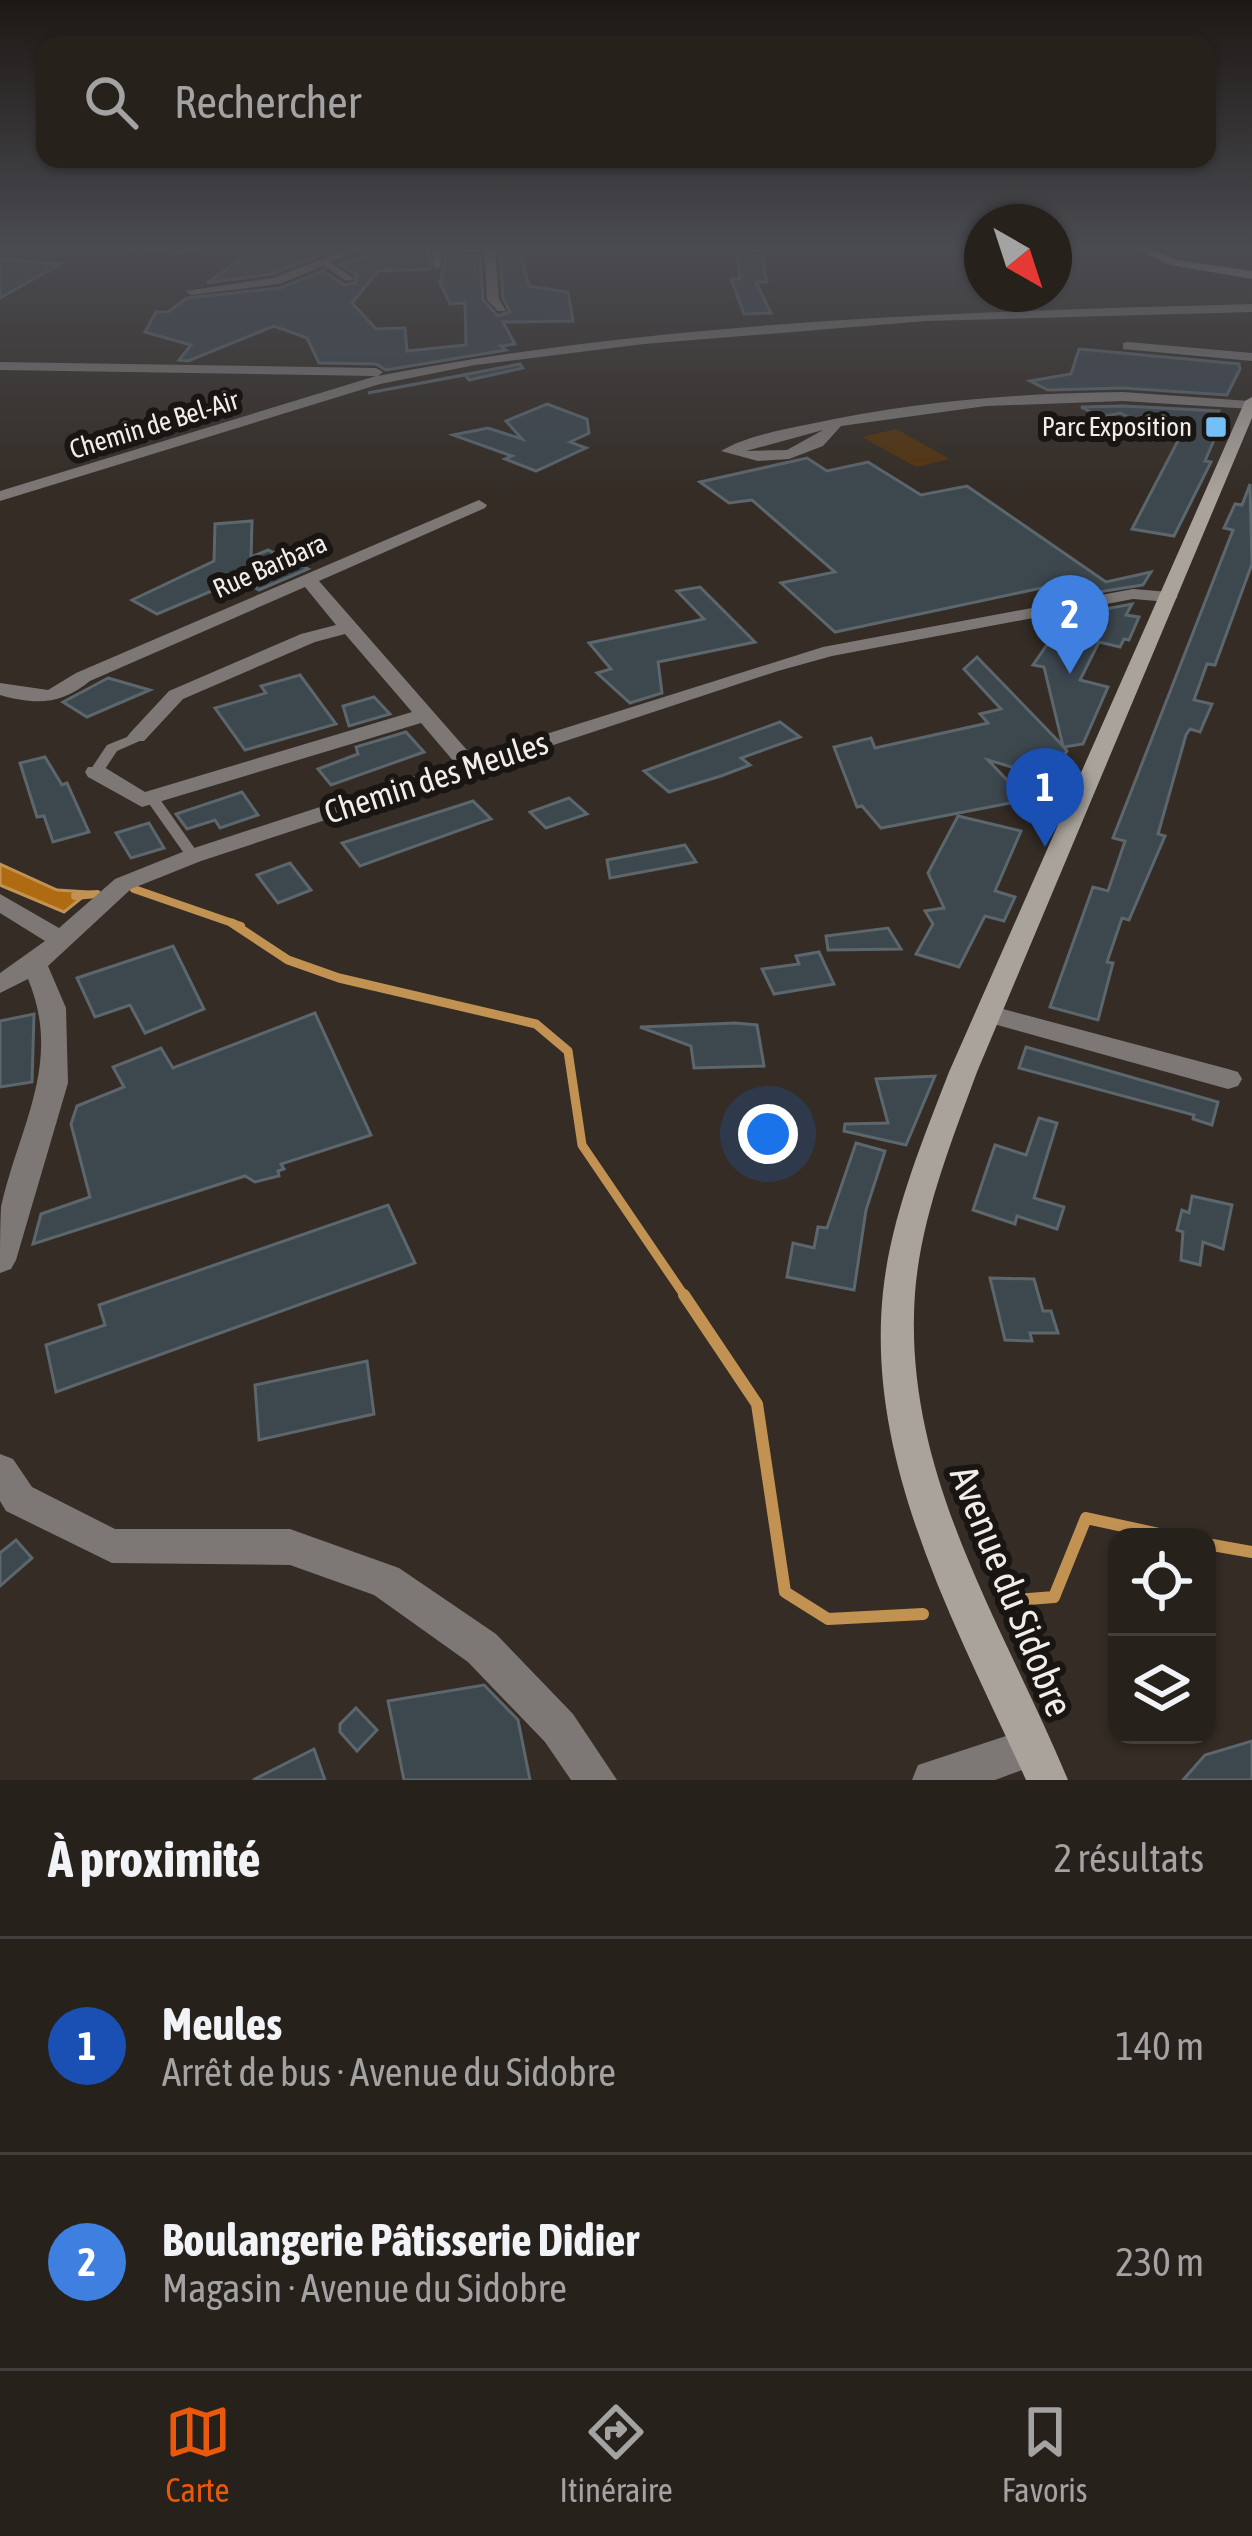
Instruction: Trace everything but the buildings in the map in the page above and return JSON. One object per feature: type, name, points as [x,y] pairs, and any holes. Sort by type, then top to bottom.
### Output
[{"type":"main road","name":"Avenue du Sidobre","points":[[1040,1764],[942,1546],[902,1412],[899,1294],[920,1196],[988,1014],[1248,418]]},
{"type":"street","name":"Chemin de Bel-Air","points":[[0,496],[408,373],[603,344],[785,329]]},
{"type":"street","points":[[1128,346],[1252,357]]},
{"type":"street","points":[[0,366],[408,373]]},
{"type":"street","points":[[837,421],[822,441],[806,448],[760,458],[729,451],[837,421],[1020,402],[1142,400],[1248,418]]},
{"type":"street","name":"Rue Barbara","points":[[0,689],[37,701],[66,693],[83,677],[479,505]]},
{"type":"street","points":[[308,579],[469,766]]},
{"type":"street","name":"Chemin des Meules","points":[[0,984],[34,964],[123,884],[194,856],[830,651],[1133,594],[1169,597]]},
{"type":"street","points":[[136,737],[176,695],[308,638],[349,627]]},
{"type":"street","points":[[96,772],[142,800],[425,715]]},
{"type":"street","points":[[0,902],[61,940]]},
{"type":"street","points":[[0,1260],[54,1083],[53,1008],[34,964]]},
{"type":"street","points":[[988,1014],[1228,1079]]},
{"type":"street","points":[[0,1469],[19,1499],[112,1546],[290,1547],[386,1581],[482,1648],[559,1728],[596,1780]]},
{"type":"street","points":[[933,1780],[1040,1764]]},
{"type":"lane","points":[[96,772],[112,748],[136,737]]},
{"type":"lane","points":[[152,797],[194,856]]},
{"type":"shaded area","points":[[896,429],[950,459],[916,467],[862,437]]},
{"type":"shaded area","points":[[0,864],[57,890],[89,892],[64,912],[0,885]]},
{"type":"waterway","points":[[134,889],[241,926]]},
{"type":"waterway","points":[[75,896],[97,894]]},
{"type":"waterway","points":[[232,923],[288,960],[339,978],[536,1024],[568,1051],[582,1145],[686,1298]]},
{"type":"waterway","points":[[684,1295],[757,1404],[785,1592],[828,1619],[923,1614]]},
{"type":"waterway","points":[[1004,1601],[1054,1597],[1086,1518],[1132,1528]]},
{"type":"waterway","points":[[1216,1546],[1252,1552]]},
{"type":"place","name":"Parc Exposition","points":[[1216,427]]},
{"type":"place","name":"Boulangerie Pâtisserie Didier","points":[[1070,674]]},
{"type":"place","name":"Meules","points":[[1045,847]]}]
